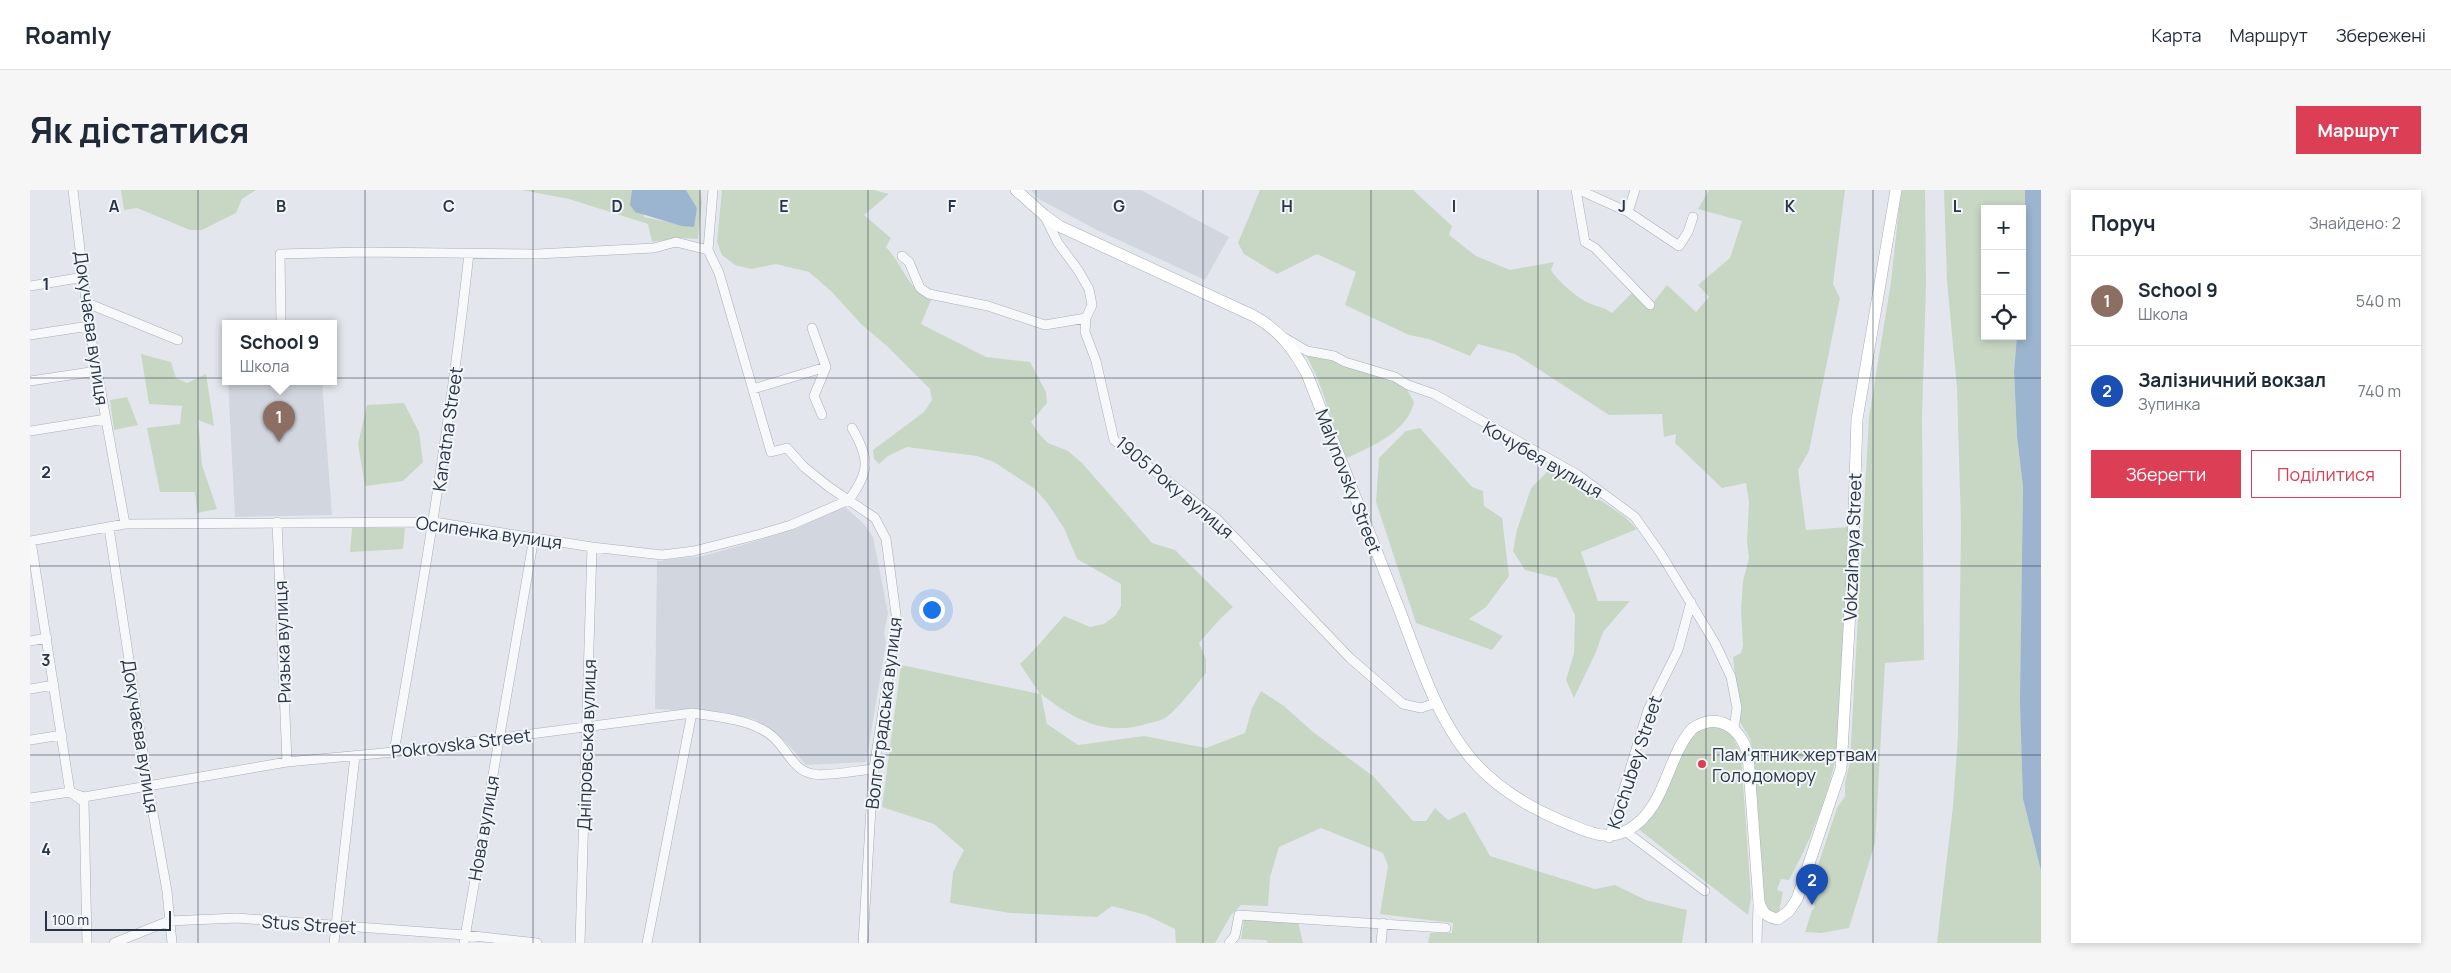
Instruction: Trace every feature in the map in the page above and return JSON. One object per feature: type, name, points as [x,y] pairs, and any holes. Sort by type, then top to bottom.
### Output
[{"type":"main road","name":"Malynovsky Street","points":[[1016,190],[1044,216],[1059,226],[1254,316],[1271,326],[1285,338],[1307,374],[1436,702],[1468,756],[1507,793],[1549,816],[1585,831],[1609,838]]},
{"type":"main road","name":"Vokzalnaya Street","points":[[1758,890],[1762,910],[1768,917],[1778,920],[1789,912],[1797,899],[1841,769],[1852,575],[1857,418],[1896,190]]},
{"type":"main road","points":[[1609,838],[1625,831],[1644,817],[1660,793],[1692,729],[1712,721],[1721,722],[1734,728],[1745,745],[1748,755],[1758,890]]},
{"type":"street","name":"Докучаєва вулиця","points":[[73,190],[96,371],[125,524]]},
{"type":"street","points":[[712,190],[708,250],[719,273],[771,452],[787,448],[804,466],[849,500],[864,477],[864,449],[852,428]]},
{"type":"street","points":[[1577,190],[1628,212],[1679,246],[1688,232],[1693,217]]},
{"type":"street","points":[[1577,190],[1585,242],[1595,248],[1650,305]]},
{"type":"street","points":[[1628,212],[1636,190]]},
{"type":"street","name":"1905 Року вулиця","points":[[1044,216],[1058,243],[1089,289],[1092,305],[1086,318],[1085,332],[1096,361],[1114,440],[1217,519],[1350,658],[1403,704],[1421,708],[1436,702]]},
{"type":"street","points":[[281,320],[280,254],[537,254],[654,248],[676,242],[708,250]]},
{"type":"street","name":"Kanatna Street","points":[[394,752],[434,522],[459,342],[469,253]]},
{"type":"street","points":[[902,256],[909,262],[920,288],[929,294],[988,306],[1046,325],[1086,318]]},
{"type":"street","points":[[30,286],[78,278],[84,284]]},
{"type":"street","points":[[87,303],[178,340]]},
{"type":"street","points":[[30,335],[89,326]]},
{"type":"street","points":[[812,328],[826,367],[814,396],[822,415]]},
{"type":"street","name":"Кочубея вулиця","points":[[1285,338],[1307,351],[1334,356],[1345,362],[1395,377],[1434,394],[1578,475],[1635,517],[1691,602],[1715,643],[1731,677],[1737,708],[1734,728]]},
{"type":"street","points":[[752,389],[826,367]]},
{"type":"street","points":[[30,381],[96,371]]},
{"type":"street","points":[[30,431],[106,419]]},
{"type":"street","name":"Осипенка вулиця","points":[[31,541],[125,524],[434,522],[592,548],[662,554],[694,551],[791,525],[849,500]]},
{"type":"street","name":"Волгоградська вулиця","points":[[849,500],[865,509],[882,527],[886,539],[896,611],[896,638],[874,769],[863,943]]},
{"type":"street","name":"Ризька вулиця","points":[[277,522],[287,762]]},
{"type":"street","name":"Докучаєва вулиця","points":[[110,528],[148,785],[167,892],[172,943]]},
{"type":"street","name":"Нова вулиця","points":[[464,939],[534,537]]},
{"type":"street","points":[[31,541],[35,592],[47,638],[70,792],[84,802],[87,943]]},
{"type":"street","name":"Дніпровська вулиця","points":[[580,943],[592,548]]},
{"type":"street","name":"Kochubey Street","points":[[1609,838],[1648,710],[1678,650],[1691,602]]},
{"type":"street","points":[[30,640],[47,638]]},
{"type":"street","points":[[30,689],[54,685]]},
{"type":"street","points":[[647,943],[692,713]]},
{"type":"street","name":"Pokrovska Street","points":[[30,798],[70,792],[84,797],[287,762],[394,752],[692,713],[760,728],[782,745],[799,768],[813,774],[874,769]]},
{"type":"street","points":[[30,740],[62,734]]},
{"type":"street","points":[[334,943],[356,756]]},
{"type":"street","points":[[1625,831],[1705,891]]},
{"type":"street","points":[[1757,943],[1758,890]]},
{"type":"street","points":[[1229,943],[1235,936],[1239,915],[1446,928]]},
{"type":"street","name":"Stus Street","points":[[114,943],[169,921],[237,918],[464,939],[537,943]]},
{"type":"street","points":[[1381,943],[1383,923]]},
{"type":"shaded area","points":[[1031,190],[1141,190],[1229,237],[1205,280],[1097,230],[1039,199]]},
{"type":"shaded area","points":[[228,385],[322,385],[332,515],[235,517]]},
{"type":"shaded area","points":[[845,507],[864,524],[873,537],[888,613],[884,633],[886,643],[866,762],[806,765],[786,742],[754,719],[723,712],[655,709],[657,561],[703,556],[760,540],[795,529]]},
{"type":"green space","points":[[121,190],[256,190],[242,199],[236,213],[202,230],[190,230],[137,208],[124,210]]},
{"type":"green space","points":[[522,190],[632,190],[644,217],[693,227],[697,208],[686,190],[700,190],[702,202],[698,239],[679,238],[652,242],[648,224],[569,199]]},
{"type":"green space","points":[[722,190],[874,190],[889,194],[864,215],[891,238],[886,247],[910,282],[931,300],[921,324],[986,357],[1030,362],[1046,392],[1047,403],[1031,422],[1040,435],[1048,443],[1068,451],[1082,463],[1152,543],[1175,550],[1233,607],[1199,643],[1206,659],[1206,673],[1181,703],[1165,718],[1131,727],[1103,727],[1077,718],[1041,694],[1047,724],[1078,745],[1144,736],[1206,748],[1245,733],[1252,708],[1261,691],[1284,706],[1313,732],[1373,776],[1413,821],[1426,821],[1435,808],[1448,820],[1465,812],[1490,856],[1595,889],[1615,885],[1646,900],[1687,910],[1682,943],[1428,943],[1430,933],[1452,933],[1453,923],[1380,914],[1388,866],[1383,853],[1321,828],[1279,847],[1270,877],[1268,906],[1241,905],[1231,915],[1215,943],[1176,943],[1175,929],[1146,915],[1112,906],[1097,917],[1010,913],[950,903],[953,872],[964,850],[934,824],[882,807],[901,665],[1040,694],[1020,664],[1064,616],[1090,627],[1104,624],[1115,616],[1121,606],[1121,584],[1077,559],[1064,528],[1048,504],[1035,489],[994,462],[977,456],[907,447],[888,456],[879,464],[874,459],[873,450],[924,412],[932,400],[930,389],[888,347],[861,324],[831,291],[809,272],[776,264],[751,269],[735,265],[722,255],[717,242]]},
{"type":"green space","points":[[1260,190],[1413,190],[1452,226],[1449,235],[1476,256],[1510,270],[1554,262],[1551,270],[1574,294],[1586,302],[1612,313],[1632,293],[1649,308],[1667,285],[1696,312],[1709,297],[1698,285],[1730,258],[1742,221],[1698,209],[1709,190],[1845,190],[1833,284],[1840,298],[1809,451],[1798,470],[1806,530],[1849,527],[1839,744],[1831,779],[1813,831],[1789,880],[1781,879],[1777,890],[1783,892],[1779,912],[1770,912],[1765,907],[1753,750],[1750,739],[1740,722],[1733,657],[1741,653],[1743,645],[1741,610],[1743,581],[1749,558],[1747,542],[1749,502],[1746,483],[1722,488],[1675,443],[1676,434],[1664,437],[1662,414],[1609,415],[1515,354],[1478,344],[1470,356],[1429,339],[1409,335],[1345,305],[1356,272],[1317,254],[1277,274],[1244,254],[1238,243]]},
{"type":"green space","points":[[1901,190],[1925,190],[1926,285],[1922,417],[1924,660],[1885,663],[1875,843],[1849,928],[1821,933],[1805,932],[1812,910],[1815,907],[1811,897],[1813,892],[1812,883],[1837,808],[1845,796],[1845,782],[1850,762],[1869,417],[1891,282]]},
{"type":"green space","points":[[1944,190],[2025,190],[2024,205],[1981,205],[1981,340],[2017,340],[2014,371],[2017,437],[2023,487],[2021,648],[2023,799],[2041,871],[2041,943],[1937,943],[1953,806],[1958,736],[1961,526],[1957,388],[1947,281]]},
{"type":"green space","points":[[1303,351],[1404,384],[1414,402],[1405,421],[1378,443],[1347,458],[1317,377]]},
{"type":"green space","points":[[141,354],[171,362],[176,378],[187,383],[206,374],[214,426],[198,420],[202,465],[217,509],[197,513],[195,492],[160,492],[147,428],[180,424],[182,406],[149,404]]},
{"type":"green space","points":[[127,397],[138,425],[114,430],[110,400]]},
{"type":"green space","points":[[404,403],[419,432],[423,462],[403,481],[365,486],[358,444],[367,405]]},
{"type":"green space","points":[[1420,428],[1472,487],[1483,491],[1484,506],[1502,518],[1509,576],[1486,607],[1469,619],[1503,636],[1492,650],[1416,623],[1376,502],[1379,458],[1406,431]]},
{"type":"green space","points":[[1552,467],[1625,517],[1637,529],[1581,552],[1598,601],[1630,601],[1603,632],[1596,652],[1574,698],[1566,680],[1574,653],[1575,615],[1557,578],[1525,570],[1513,551],[1517,530],[1531,488]]},
{"type":"green space","points":[[352,528],[405,528],[403,549],[350,552]]},
{"type":"green space","points":[[1715,726],[1730,731],[1741,754],[1751,898],[1748,915],[1637,828],[1692,736],[1701,728]]},
{"type":"green space","points":[[1244,919],[1298,922],[1303,943],[1268,943],[1266,940],[1241,939]]},
{"type":"water","points":[[632,190],[686,190],[697,208],[694,227],[682,226],[635,212],[630,205]]},
{"type":"water","points":[[2025,190],[2041,190],[2041,871],[2023,799],[2020,701],[2023,487],[2017,437],[2014,371],[2017,340],[2026,340]]},
{"type":"place","name":"School 9","points":[[279,442]]},
{"type":"place","name":"Пам'ятник жертвам Голодомору","points":[[1702,764]]},
{"type":"place","name":"Залізничний вокзал","points":[[1812,905]]}]
